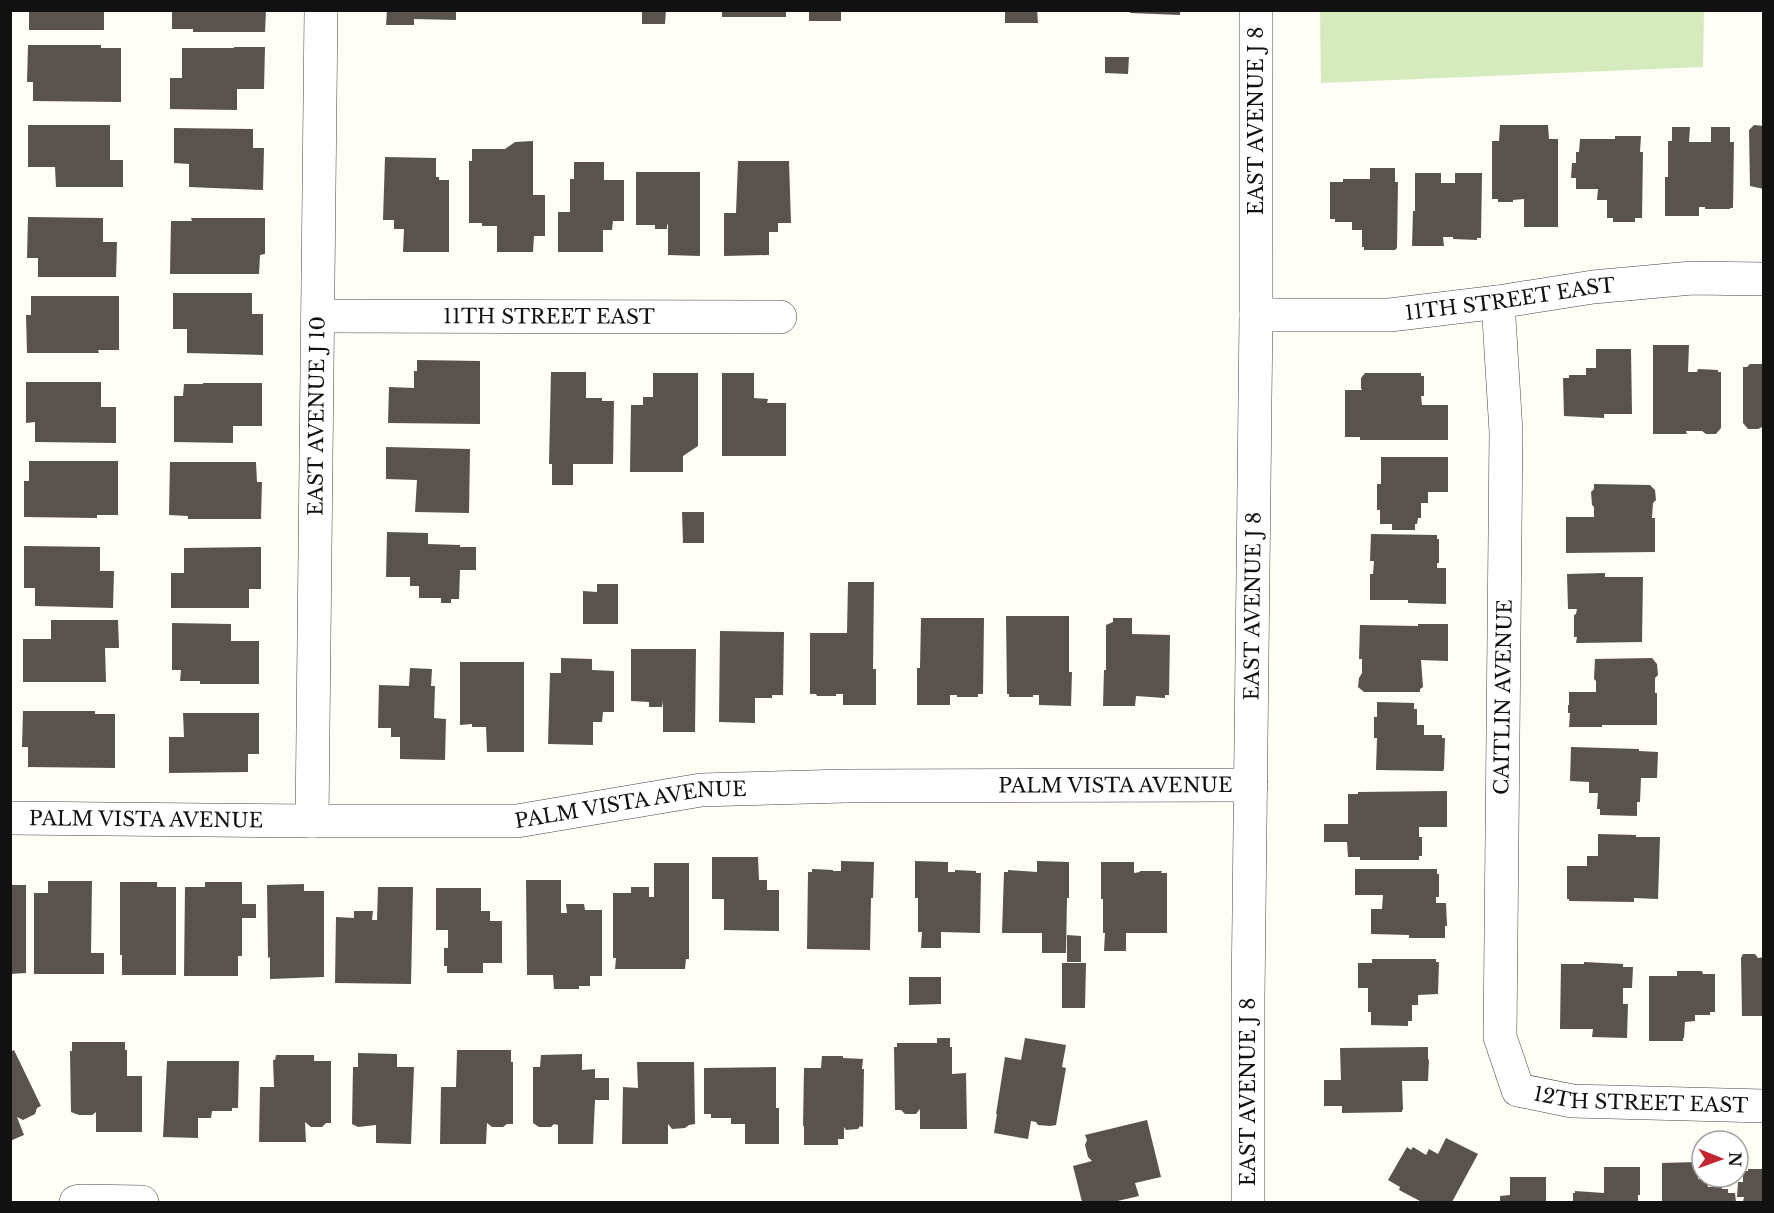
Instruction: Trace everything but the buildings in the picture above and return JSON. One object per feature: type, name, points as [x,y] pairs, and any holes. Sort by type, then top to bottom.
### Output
[{"type":"street","name":"EAST AVENUE J 10","points":[[312,821],[321,10]]},
{"type":"street","name":"EAST AVENUE J 8","points":[[1248,1203],[1256,315],[1256,10]]},
{"type":"street","name":"11TH STREET EAST","points":[[1256,315],[1390,315],[1498,302],[1593,287],[1681,279],[1764,279]]},
{"type":"street","name":"CAITLIN AVENUE","points":[[1498,302],[1506,432],[1500,1037],[1518,1090]]},
{"type":"street","name":"11TH STREET EAST","points":[[318,316],[780,317]]},
{"type":"street","name":"PALM VISTA AVENUE","points":[[10,818],[517,821],[701,790],[846,786],[1251,785]]},
{"type":"street","name":"12TH STREET EAST","points":[[1518,1090],[1572,1101],[1764,1106]]},
{"type":"street","points":[[76,1203],[80,1201],[142,1203]]},
{"type":"green space","points":[[1320,11],[1704,11],[1703,67],[1321,83]]}]
